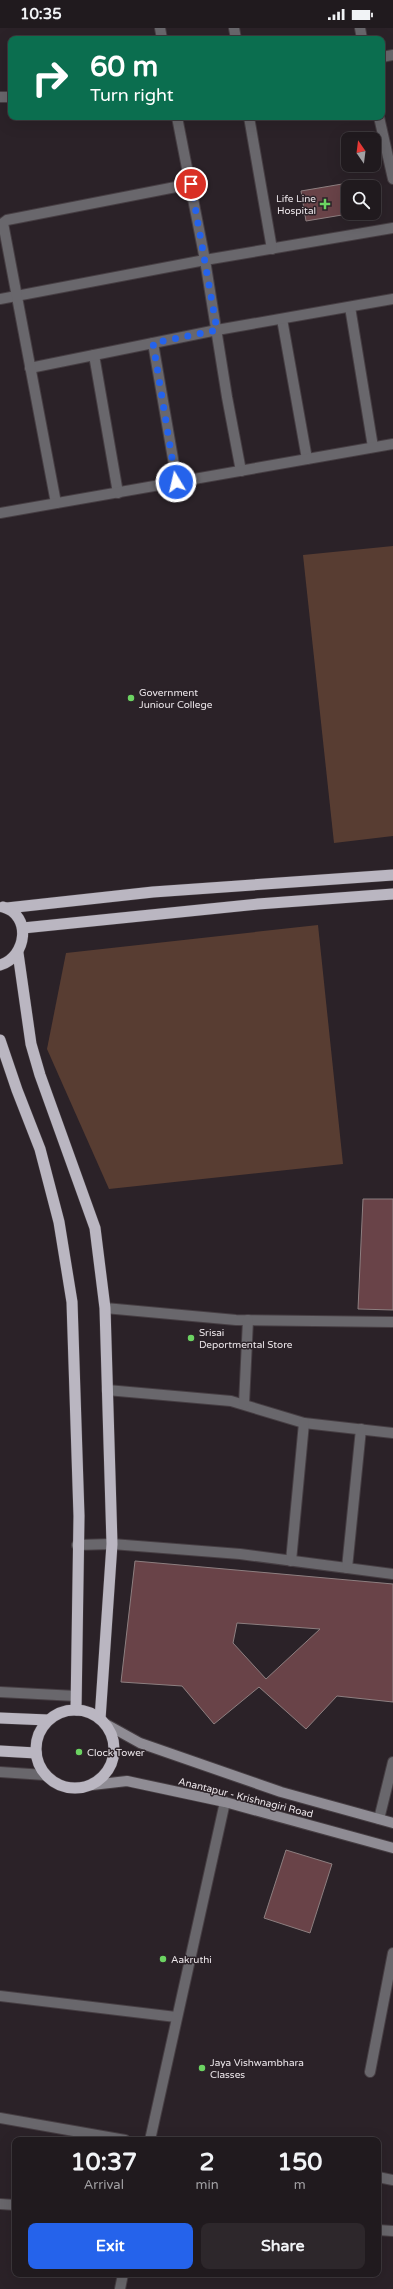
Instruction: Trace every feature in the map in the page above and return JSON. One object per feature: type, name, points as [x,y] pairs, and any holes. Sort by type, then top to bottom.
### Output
[{"type":"highway","points":[[3,907],[153,892],[393,875]]},
{"type":"highway","points":[[23,928],[258,904],[393,894]]},
{"type":"highway","points":[[0,965],[11,960],[18,953],[24,937],[20,920],[3,907]]},
{"type":"highway","points":[[18,953],[31,1044],[40,1076],[95,1228],[105,1308],[112,1544],[102,1721],[111,1733],[114,1745],[114,1757],[110,1768],[102,1778],[92,1785]]},
{"type":"highway","points":[[0,1040],[16,1090],[40,1149],[59,1222],[70,1294],[79,1516],[77,1545],[76,1710],[58,1714],[48,1720],[41,1730],[36,1741],[36,1753],[38,1765],[45,1775]]},
{"type":"highway","name":"Anantapur - Krishnagiri Road","points":[[76,1710],[92,1714],[102,1721]]},
{"type":"highway","points":[[0,1718],[48,1720]]},
{"type":"highway","points":[[0,1751],[36,1753]]},
{"type":"highway","name":"Anantapur - Krishnagiri Road","points":[[45,1775],[54,1782],[66,1788],[79,1788],[92,1785]]},
{"type":"main road","name":"Anantapur - Krishnagiri Road","points":[[102,1721],[140,1743],[281,1792],[393,1823]]},
{"type":"main road","name":"Anantapur - Krishnagiri Road","points":[[92,1785],[127,1781],[225,1802],[393,1848]]},
{"type":"street","points":[[178,120],[205,260],[227,397],[242,471]]},
{"type":"street","points":[[250,120],[272,249]]},
{"type":"street","points":[[380,120],[393,179]]},
{"type":"street","points":[[56,503],[3,223],[7,220],[191,184]]},
{"type":"street","points":[[0,299],[205,260],[393,228]]},
{"type":"street","points":[[30,368],[217,330],[393,299]]},
{"type":"street","points":[[350,307],[373,447]]},
{"type":"street","points":[[282,319],[308,459]]},
{"type":"street","points":[[153,343],[176,482]]},
{"type":"street","points":[[94,355],[118,493]]},
{"type":"street","points":[[0,513],[393,444]]},
{"type":"street","points":[[105,1308],[248,1320],[393,1322]]},
{"type":"street","points":[[244,1404],[248,1320]]},
{"type":"street","points":[[107,1390],[230,1400],[304,1423],[393,1433]]},
{"type":"street","points":[[290,1561],[304,1423]]},
{"type":"street","points":[[347,1568],[361,1429]]},
{"type":"street","points":[[77,1545],[112,1544],[240,1554],[393,1574]]},
{"type":"street","points":[[0,1692],[76,1696]]},
{"type":"street","points":[[379,1819],[393,1762]]},
{"type":"street","points":[[0,1772],[45,1775]]},
{"type":"street","points":[[151,2137],[176,2017],[225,1802]]},
{"type":"street","points":[[370,2072],[393,1953]]},
{"type":"street","points":[[0,1996],[176,2017]]},
{"type":"street","points":[[0,2118],[108,2137]]},
{"type":"street","points":[[381,2178],[393,2180]]},
{"type":"street","points":[[0,2204],[12,2205]]},
{"type":"street","points":[[381,2230],[393,2231]]},
{"type":"street","points":[[120,2289],[122,2277]]},
{"type":"shaded area","points":[[393,546],[393,836],[334,843],[303,555]]},
{"type":"shaded area","points":[[318,925],[343,1164],[109,1189],[47,1049],[66,953]]},
{"type":"building","points":[[341,184],[341,215],[306,221],[301,191]]},
{"type":"building","points":[[363,1199],[393,1199],[393,1310],[358,1309]]},
{"type":"building","points":[[135,1561],[393,1584],[393,1702],[337,1696],[306,1729],[259,1687],[214,1724],[182,1686],[121,1682]],"holes":[[[237,1623],[320,1629],[266,1679],[233,1643]]]},
{"type":"building","points":[[286,1850],[332,1864],[310,1933],[264,1918]]},
{"type":"place","name":"Life Line Hospital","points":[[325,204]]},
{"type":"place","name":"Government Juniour College","points":[[131,698]]},
{"type":"place","name":"Srisai Deportmental Store","points":[[191,1338]]},
{"type":"place","name":"Clock Tower","points":[[79,1752]]},
{"type":"place","name":"Aakruthi","points":[[163,1959]]},
{"type":"place","name":"Jaya Vishwambhara Classes","points":[[202,2068]]},
{"type":"route","points":[[176,482],[153,343],[217,330],[191,184]]}]
